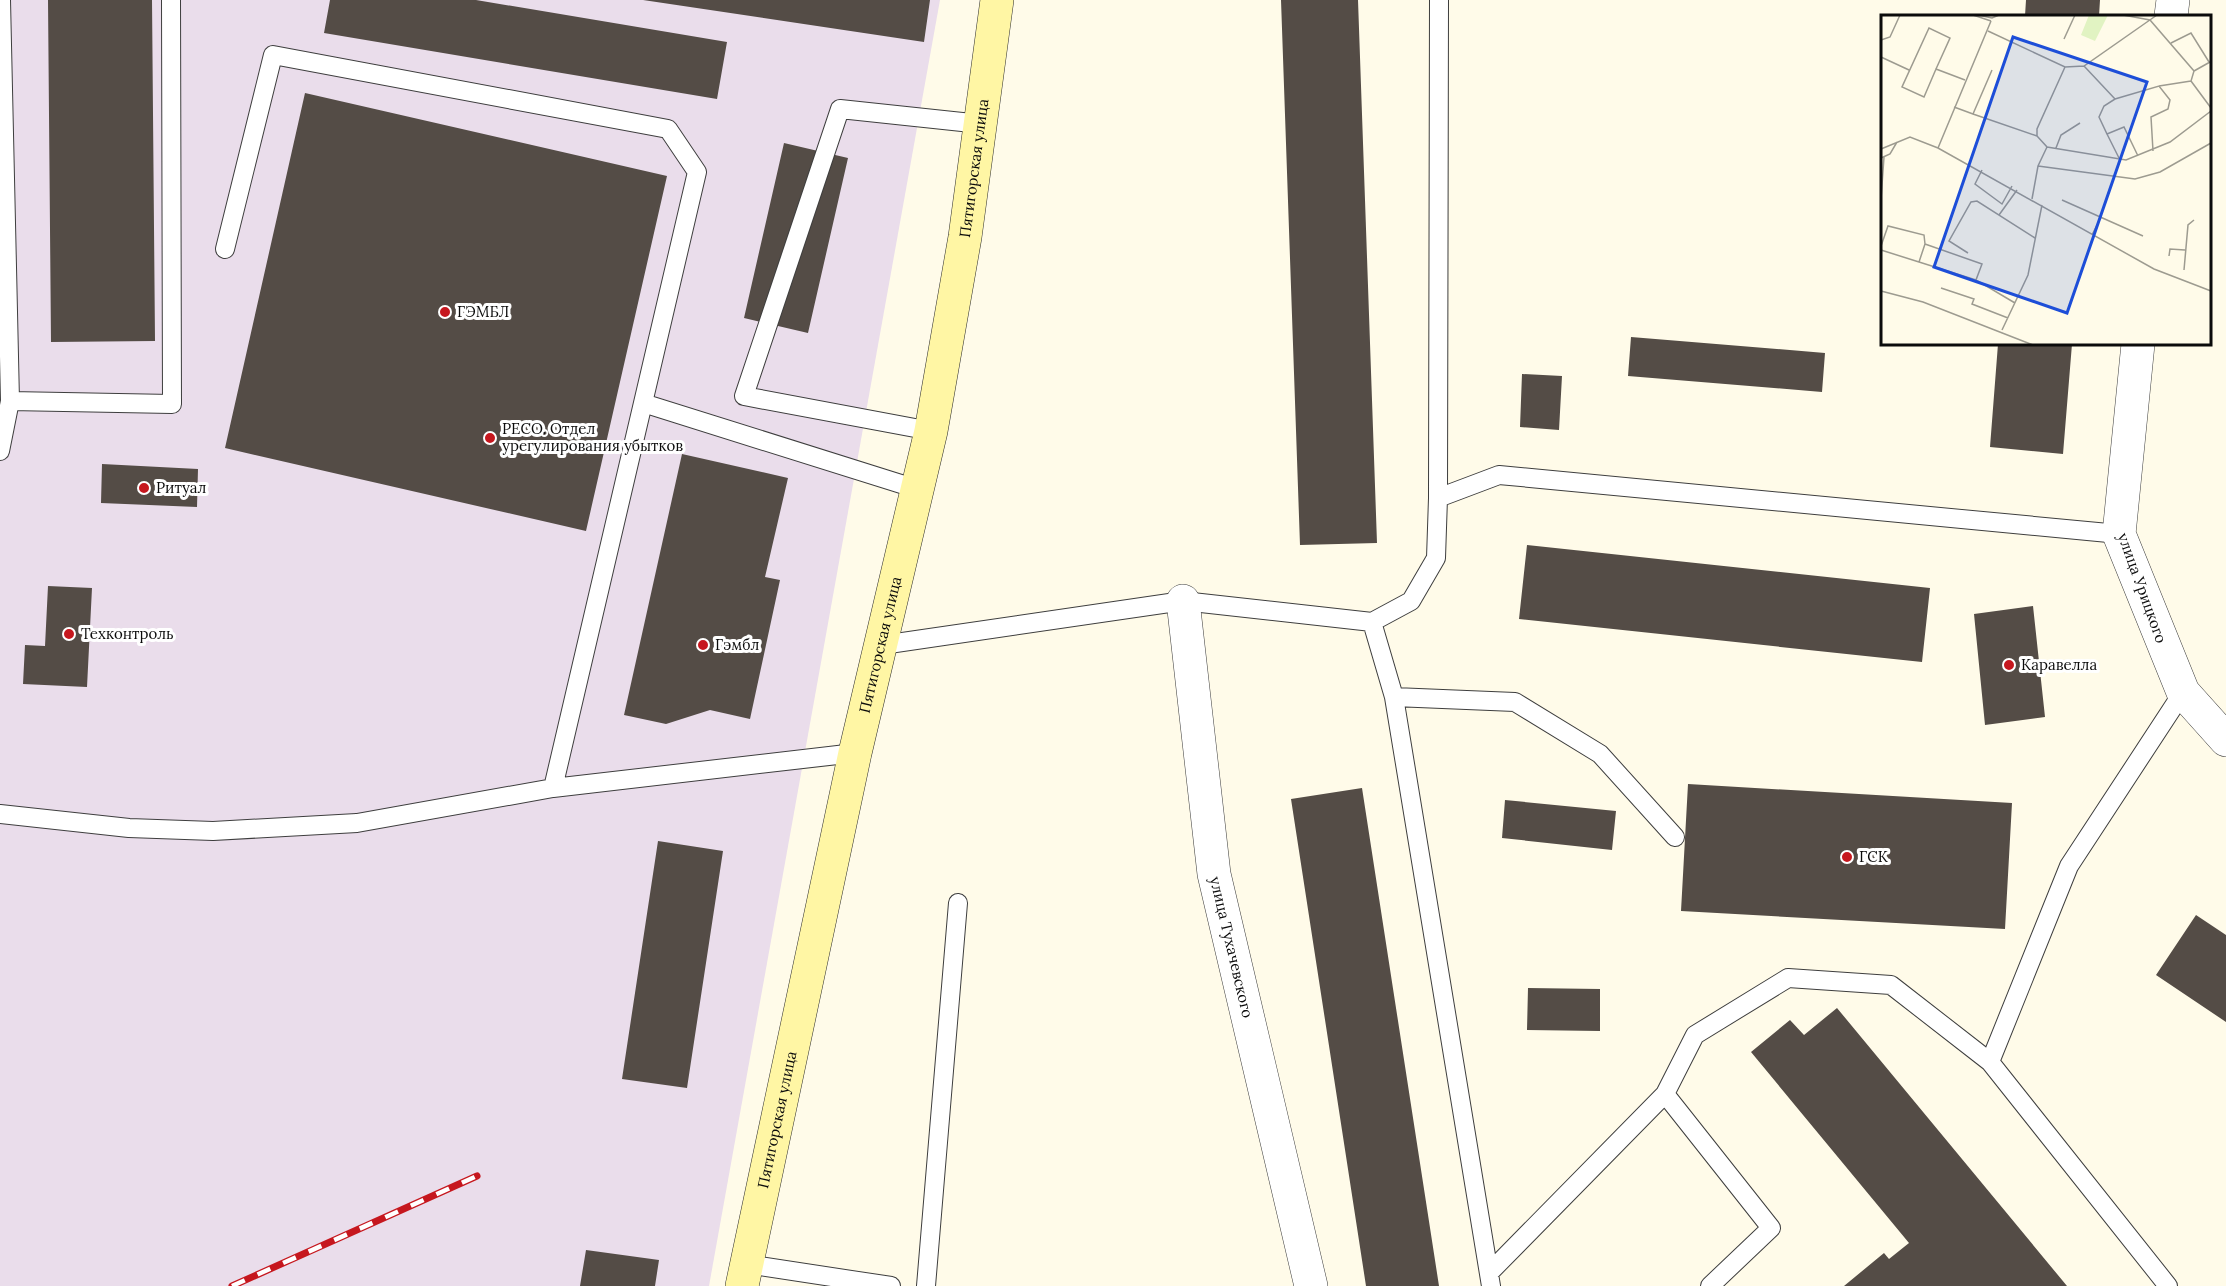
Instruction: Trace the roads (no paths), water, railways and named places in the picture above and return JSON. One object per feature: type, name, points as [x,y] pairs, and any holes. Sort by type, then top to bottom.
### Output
[{"type":"main road","name":"Пятигорская улица","points":[[744,1275],[855,753],[931,431],[965,237],[997,0]]},
{"type":"street","points":[[2171,15],[2173,0]]},
{"type":"street","name":"улица Урицкого","points":[[2138,345],[2119,534],[2182,692],[2226,740]]},
{"type":"street","name":"улица Тухачевского","points":[[1183,601],[1214,874],[1311,1286]]},
{"type":"lane","points":[[0,451],[10,401],[1,0]]},
{"type":"lane","points":[[10,401],[172,404],[171,0]]},
{"type":"lane","points":[[882,645],[1183,601],[1372,621],[1412,601],[1436,558],[1439,0]]},
{"type":"lane","points":[[225,249],[273,55],[669,129],[697,172],[553,789]]},
{"type":"lane","points":[[931,431],[744,396],[840,109],[981,124]]},
{"type":"lane","points":[[643,403],[917,489]]},
{"type":"lane","points":[[1438,498],[1498,475],[2119,534]]},
{"type":"lane","points":[[1372,621],[1394,697],[1490,1280]]},
{"type":"lane","points":[[1990,1062],[2069,866],[2182,692]]},
{"type":"lane","points":[[1394,697],[1515,702],[1600,754],[1675,837]]},
{"type":"lane","points":[[0,814],[129,828],[213,831],[357,823],[553,789],[855,753]]},
{"type":"lane","points":[[926,1286],[958,903]]},
{"type":"lane","points":[[1490,1280],[1665,1094],[1695,1035],[1788,978],[1891,985],[1990,1062],[2168,1286]]},
{"type":"lane","points":[[1665,1094],[1771,1228],[1710,1286]]},
{"type":"lane","points":[[744,1275],[891,1286]]},
{"type":"railway","points":[[232,1286],[477,1176]]},
{"type":"place","name":"ГЭМБЛ","points":[[445,312]]},
{"type":"place","name":"РЕСО. Отдел урегулирования убытков","points":[[490,438]]},
{"type":"place","name":"Ритуал","points":[[144,488]]},
{"type":"place","name":"Техконтроль","points":[[69,634]]},
{"type":"place","name":"Гэмбл","points":[[703,645]]},
{"type":"place","name":"Каравелла","points":[[2009,665]]},
{"type":"place","name":"ГСК","points":[[1847,857]]}]
